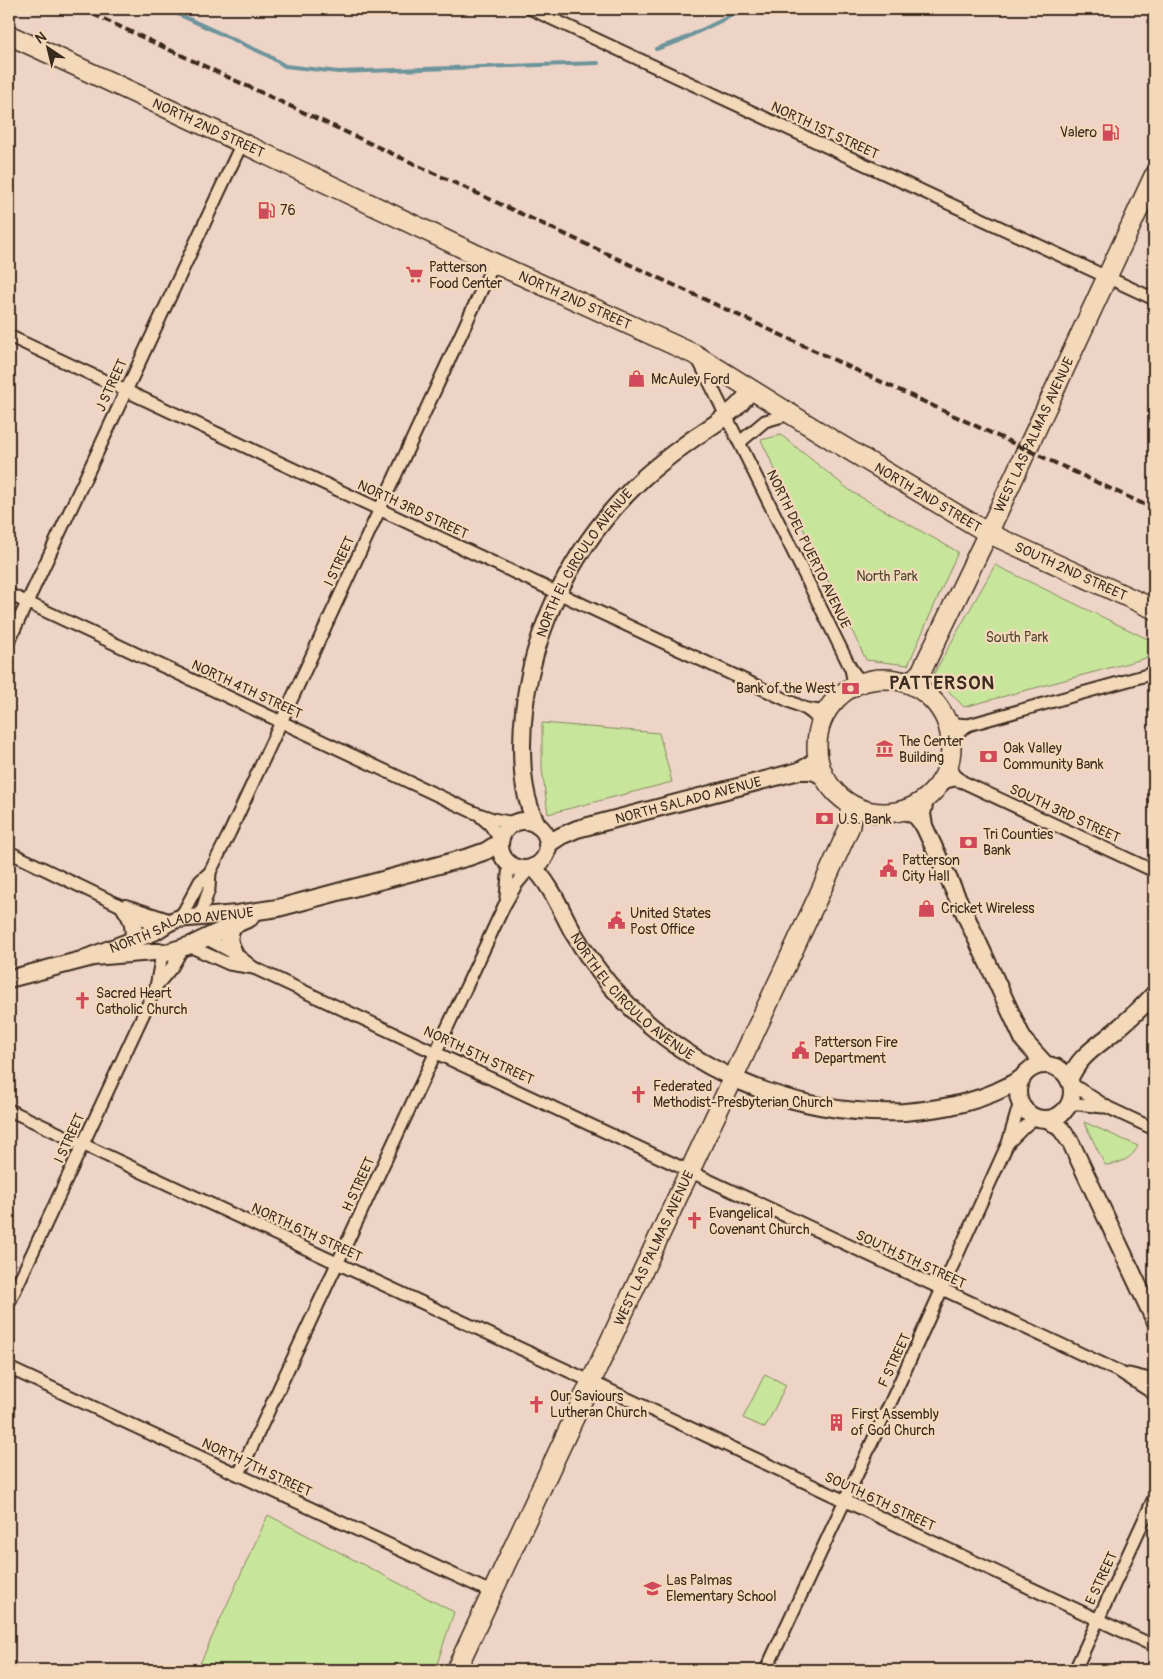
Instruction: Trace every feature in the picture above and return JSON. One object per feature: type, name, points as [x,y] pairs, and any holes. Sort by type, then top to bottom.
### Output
[{"type":"main road","name":"NORTH 2ND STREET","points":[[9,36],[242,143],[494,263],[696,355],[988,533]]},
{"type":"main road","name":"WEST LAS PALMAS AVENUE","points":[[921,672],[988,533],[1154,176]]},
{"type":"main road","name":"SOUTH 2ND STREET","points":[[988,533],[1154,610]]},
{"type":"main road","points":[[905,682],[915,678],[921,672]]},
{"type":"main road","points":[[921,672],[921,682],[925,692]]},
{"type":"main road","points":[[882,679],[905,682],[925,692],[939,706],[946,717],[952,744],[950,764],[942,783],[925,800],[905,810],[887,814],[869,812],[848,804],[838,796],[823,776],[818,758],[817,736],[824,718],[838,697],[848,690],[866,682],[882,679]]},
{"type":"main road","name":"WEST LAS PALMAS AVENUE","points":[[456,1670],[734,1079],[850,826],[851,815],[848,804]]},
{"type":"main road","name":"WEST LAS PALMAS AVENUE","points":[[850,826],[869,812]]},
{"type":"street","name":"NORTH 1ST STREET","points":[[531,9],[1154,300]]},
{"type":"street","name":"J STREET","points":[[9,641],[242,143]]},
{"type":"street","name":"I STREET","points":[[201,917],[209,888],[210,872],[494,263]]},
{"type":"street","name":"NORTH 3RD STREET","points":[[9,336],[125,392],[806,709],[819,711],[824,718]]},
{"type":"street","name":"NORTH DEL PUERTO AVENUE","points":[[696,355],[851,669],[857,677],[866,682]]},
{"type":"street","name":"NORTH EL CIRCULO AVENUE","points":[[553,892],[544,838],[530,810],[526,794],[522,757],[527,690],[539,640],[558,592],[584,547],[623,497],[659,464],[727,415],[742,402],[751,390]]},
{"type":"street","points":[[740,442],[765,421],[790,414]]},
{"type":"street","name":"NORTH 4TH STREET","points":[[9,594],[473,812],[494,819],[516,822]]},
{"type":"street","points":[[848,690],[853,679],[851,669]]},
{"type":"street","points":[[952,744],[958,732],[968,725],[1154,673]]},
{"type":"street","points":[[946,717],[957,724],[968,725]]},
{"type":"street","name":"NORTH SALADO AVENUE","points":[[544,838],[560,832],[799,771],[810,766],[818,758]]},
{"type":"street","name":"SOUTH 3RD STREET","points":[[950,764],[954,774],[963,782]]},
{"type":"street","name":"NORTH SALADO AVENUE","points":[[799,771],[813,771],[823,776]]},
{"type":"street","name":"SOUTH 3RD STREET","points":[[942,783],[955,780],[963,782],[1154,871]]},
{"type":"street","name":"NORTH EL CIRCULO AVENUE","points":[[516,822],[523,809],[526,794]]},
{"type":"street","points":[[924,826],[922,814],[925,800]]},
{"type":"street","points":[[905,810],[916,816],[924,826],[1024,1041],[1050,1066],[1061,1071],[1069,1082],[1109,1108],[1154,1129]]},
{"type":"street","name":"NORTH 4TH STREET","points":[[473,812],[490,825],[500,841]]},
{"type":"street","points":[[526,821],[544,838],[540,862],[531,868],[517,868],[508,863],[500,851],[500,841],[504,830],[516,822],[526,821]]},
{"type":"street","name":"NORTH SALADO AVENUE","points":[[9,979],[86,958],[166,925],[201,917],[258,912],[278,908],[469,857],[486,851],[500,841]]},
{"type":"street","points":[[9,852],[122,907],[166,925],[154,943],[161,953]]},
{"type":"street","name":"NORTH SALADO AVENUE","points":[[469,857],[488,856],[508,863]]},
{"type":"street","name":"H STREET","points":[[504,906],[508,885],[508,863]]},
{"type":"street","name":"NORTH EL CIRCULO AVENUE","points":[[531,868],[544,879],[553,892],[582,947],[608,983],[630,1007],[654,1028],[679,1048],[712,1068],[763,1091],[787,1099],[818,1106],[856,1111],[920,1111],[958,1105],[981,1098]]},
{"type":"street","name":"H STREET","points":[[239,1474],[504,906],[516,885],[531,868]]},
{"type":"street","name":"I STREET","points":[[166,925],[187,907],[200,881],[210,872]]},
{"type":"street","points":[[122,907],[129,914],[134,926],[133,940]]},
{"type":"street","name":"NORTH SALADO AVENUE","points":[[86,958],[111,954],[161,953],[186,947],[278,908]]},
{"type":"street","points":[[201,917],[207,925],[207,937]]},
{"type":"street","points":[[232,926],[229,940],[234,953]]},
{"type":"street","name":"NORTH 5TH STREET","points":[[207,937],[234,953],[254,968],[691,1171]]},
{"type":"street","name":"I STREET","points":[[9,1303],[156,987],[186,947]]},
{"type":"street","name":"NORTH 5TH STREET","points":[[186,947],[229,964],[254,968]]},
{"type":"street","name":"I STREET","points":[[156,987],[161,953]]},
{"type":"street","points":[[1042,1118],[1056,1117],[1067,1106],[1072,1095],[1069,1082],[1076,1065],[1092,1048],[1141,1008],[1154,994]]},
{"type":"street","points":[[1024,1041],[1025,1075],[1018,1089],[1020,1102],[1026,1111],[1061,1129],[1071,1143]]},
{"type":"street","points":[[981,1098],[1038,1066],[1050,1066],[1092,1048]]},
{"type":"street","points":[[981,1098],[1003,1097],[1020,1102]]},
{"type":"street","name":"F STREET","points":[[766,1670],[1008,1143],[1020,1102]]},
{"type":"street","points":[[1067,1106],[1085,1104],[1109,1108]]},
{"type":"street","points":[[1067,1106],[1066,1126],[1071,1143],[1154,1319]]},
{"type":"street","name":"NORTH 6TH STREET","points":[[9,1110],[592,1382]]},
{"type":"street","name":"F STREET","points":[[1008,1143],[1025,1126],[1042,1118]]},
{"type":"street","name":"SOUTH 5TH STREET","points":[[691,1171],[1120,1372],[1154,1394]]},
{"type":"street","name":"NORTH 7TH STREET","points":[[9,1368],[493,1593]]},
{"type":"street","name":"SOUTH 5TH STREET","points":[[1120,1372],[1154,1380]]},
{"type":"street","name":"SOUTH 6TH STREET","points":[[592,1382],[1154,1646]]},
{"type":"street","name":"E STREET","points":[[1075,1670],[1154,1498]]},
{"type":"green space","name":"North Park","points":[[781,435],[852,492],[958,552],[908,665],[866,660],[761,440]]},
{"type":"green space","name":"South Park","points":[[995,565],[1154,642],[1154,656],[964,707],[933,675]]},
{"type":"green space","points":[[542,723],[659,733],[672,782],[548,814],[542,769]]},
{"type":"green space","points":[[1084,1122],[1138,1146],[1128,1158],[1115,1164],[1105,1165]]},
{"type":"green space","points":[[765,1374],[786,1385],[765,1428],[743,1418]]},
{"type":"green space","points":[[268,1515],[454,1612],[435,1670],[197,1670]]},
{"type":"waterway","points":[[167,9],[267,55],[285,66],[338,72],[598,63]]},
{"type":"waterway","points":[[656,49],[679,41],[745,9]]},
{"type":"railway","points":[[82,9],[1154,509]]},
{"type":"place","name":"Valero","points":[[1111,132]]},
{"type":"place","name":"76","points":[[266,210]]},
{"type":"place","name":"Patterson Food Center","points":[[415,275]]},
{"type":"place","name":"McAuley Ford","points":[[637,379]]},
{"type":"place","name":"Bank of the West","points":[[850,688]]},
{"type":"place","name":"The Center Building","points":[[885,749]]},
{"type":"place","name":"Oak Valley Community Bank","points":[[989,756]]},
{"type":"place","name":"U.S. Bank","points":[[824,819]]},
{"type":"place","name":"Tri Counties Bank","points":[[969,842]]},
{"type":"place","name":"Patterson City Hall","points":[[888,868]]},
{"type":"place","name":"Cricket Wireless","points":[[927,908]]},
{"type":"place","name":"United States Post Office","points":[[616,921]]},
{"type":"place","name":"Sacred Heart Catholic Church","points":[[82,1001]]},
{"type":"place","name":"Patterson Fire Department","points":[[800,1050]]},
{"type":"place","name":"Federated Methodist-Presbyterian Church","points":[[639,1094]]},
{"type":"place","name":"Evangelical Covenant Church","points":[[695,1221]]},
{"type":"place","name":"Our Saviours Lutheran Church","points":[[536,1404]]},
{"type":"place","name":"First Assembly of God Church","points":[[837,1422]]},
{"type":"place","name":"Las Palmas Elementary School","points":[[652,1588]]},
{"type":"district","name":"PATTERSON","points":[[942,682]]}]
